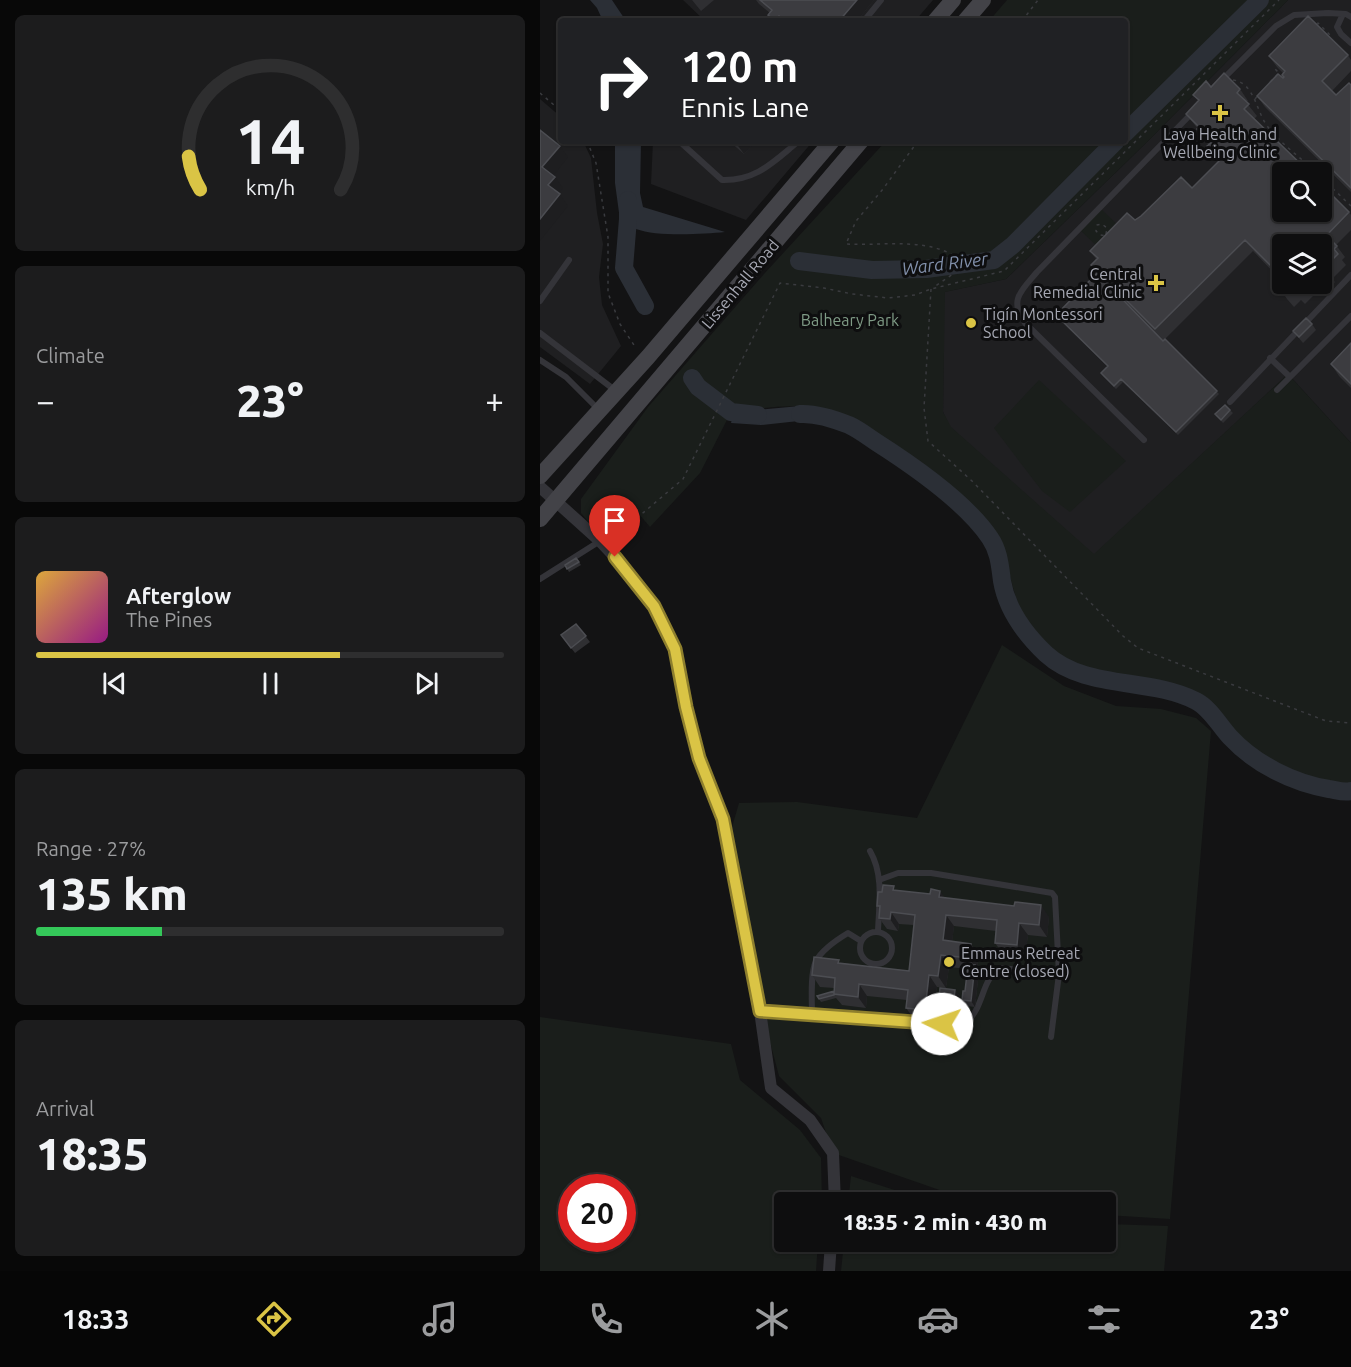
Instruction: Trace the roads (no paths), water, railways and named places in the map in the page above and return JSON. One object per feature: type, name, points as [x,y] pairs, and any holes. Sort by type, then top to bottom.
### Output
[{"type":"main road","points":[[937,18],[952,0]]},
{"type":"main road","points":[[968,18],[983,0]]},
{"type":"main road","name":"Lissenhall Road","points":[[540,476],[618,392],[829,144]]},
{"type":"main road","name":"Lissenhall Road","points":[[540,519],[858,144]]},
{"type":"main road","points":[[600,411],[619,428]]},
{"type":"street","points":[[540,487],[600,541],[654,606],[675,649],[699,758],[723,819],[760,1011],[771,1088],[810,1120],[833,1153],[835,1192]]},
{"type":"street","points":[[829,1271],[830,1252]]},
{"type":"lane","points":[[866,18],[881,0]]},
{"type":"lane","points":[[1216,87],[1276,26],[1294,15],[1343,14],[1351,17]]},
{"type":"lane","points":[[1343,14],[1337,27],[1351,43]]},
{"type":"lane","points":[[1144,440],[1025,323],[1018,314],[1016,303],[1021,291],[1037,272],[1201,103]]},
{"type":"lane","points":[[682,144],[722,180],[735,180],[758,174],[795,144]]},
{"type":"lane","points":[[540,301],[569,260]]},
{"type":"lane","points":[[1230,402],[1351,275]]},
{"type":"lane","points":[[1277,390],[1351,316]]},
{"type":"lane","points":[[540,333],[618,392]]},
{"type":"lane","points":[[1270,358],[1290,377]]},
{"type":"lane","points":[[541,362],[566,377],[600,411]]},
{"type":"lane","points":[[540,579],[600,541]]},
{"type":"lane","points":[[870,852],[875,861],[879,880],[878,931]]},
{"type":"lane","points":[[879,880],[898,873],[931,873],[1052,893],[1055,897],[1059,974],[1051,1037]]},
{"type":"lane","points":[[878,931],[887,936],[892,945],[891,955],[884,962],[874,964],[864,960],[859,951],[861,941],[868,933],[878,931]]},
{"type":"lane","points":[[812,1014],[816,960],[839,938],[848,933],[861,941]]},
{"type":"lane","points":[[760,1011],[964,1026],[976,1010],[988,982],[995,971],[1000,968],[1059,974]]},
{"type":"waterway","name":"Ward River","points":[[1128,130],[1260,0]]},
{"type":"waterway","name":"Ward River","points":[[799,261],[872,270],[926,269],[994,260],[1013,245],[1113,144]]},
{"type":"waterway","points":[[628,200],[624,268],[645,306]]},
{"type":"waterway","points":[[692,378],[698,387],[731,412],[758,415]]},
{"type":"waterway","points":[[800,414],[825,417],[856,428],[922,473],[967,511],[980,524],[993,543],[999,559],[1004,592],[1018,621],[1038,646],[1062,665],[1079,673],[1158,689],[1196,701],[1210,712],[1240,747],[1275,771],[1315,786],[1351,791]]},
{"type":"place","name":"Laya Health and Wellbeing Clinic","points":[[1220,113]]},
{"type":"place","name":"Central Remedial Clinic","points":[[1156,283]]},
{"type":"place","name":"Tigín Montessori School","points":[[971,323]]},
{"type":"place","name":"Emmaus Retreat Centre (closed)","points":[[949,962]]},
{"type":"park label","name":"Balheary Park","points":[[850,320]]}]
